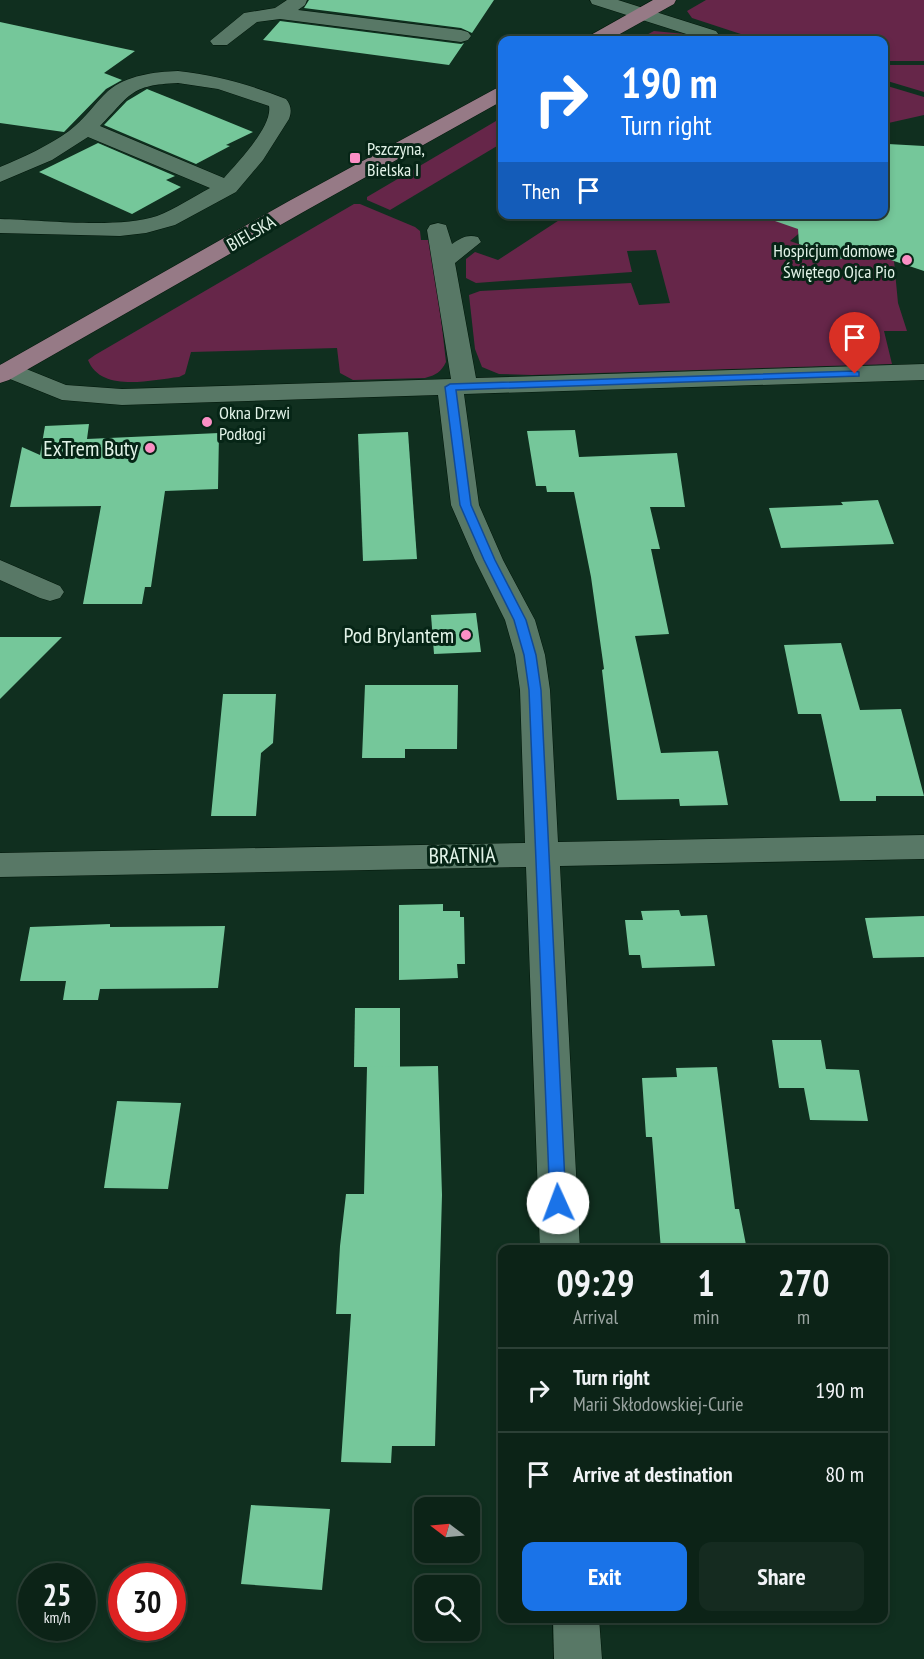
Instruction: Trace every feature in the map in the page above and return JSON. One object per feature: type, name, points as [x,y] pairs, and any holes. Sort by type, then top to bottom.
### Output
[{"type":"main road","points":[[603,36],[667,0]]},
{"type":"main road","name":"BIELSKA","points":[[4,373],[297,206],[498,95]]},
{"type":"street","points":[[280,13],[300,0]]},
{"type":"street","points":[[599,0],[709,35]]},
{"type":"street","points":[[220,41],[251,17],[280,13],[461,36]]},
{"type":"street","points":[[0,175],[52,151],[86,128],[120,92],[150,80],[174,78],[207,80],[238,87],[279,103],[281,113],[279,119],[255,155],[228,187],[167,220],[146,226],[120,229],[0,226]]},
{"type":"street","points":[[86,128],[228,187]]},
{"type":"street","points":[[438,230],[457,387],[465,505],[489,560],[520,620],[530,655],[535,690],[560,1245]]},
{"type":"street","points":[[443,261],[470,243]]},
{"type":"street","points":[[4,373],[62,392],[122,396],[924,372]]},
{"type":"street","points":[[0,569],[50,592]]},
{"type":"street","name":"BRATNIA","points":[[0,865],[924,847]]},
{"type":"street","points":[[576,1623],[578,1659]]},
{"type":"shaded area","points":[[706,0],[924,0],[924,61],[888,61],[888,36],[747,36],[692,18],[687,11]]},
{"type":"shaded area","points":[[654,31],[687,36],[645,36]]},
{"type":"shaded area","points":[[888,65],[924,65],[924,92],[888,81]]},
{"type":"shaded area","points":[[888,86],[924,97],[924,115],[888,123]]},
{"type":"shaded area","points":[[498,121],[498,145],[390,210],[367,200],[367,197]]},
{"type":"shaded area","points":[[354,204],[360,204],[415,227],[420,231],[421,240],[432,240],[446,362],[435,374],[425,378],[353,380],[340,373],[337,348],[191,352],[185,374],[179,377],[141,382],[115,381],[94,370],[88,360],[95,355]]},
{"type":"shaded area","points":[[561,219],[799,219],[803,230],[790,241],[841,259],[855,248],[894,261],[898,303],[907,331],[884,331],[892,364],[532,375],[499,374],[482,367],[475,349],[469,295],[480,291],[631,283],[639,305],[670,303],[656,250],[627,251],[632,272],[476,283],[466,278],[466,259],[475,252],[498,260]]},
{"type":"building","points":[[309,0],[494,0],[472,33],[461,28],[304,8]]},
{"type":"building","points":[[280,21],[464,43],[449,65],[263,40]]},
{"type":"building","points":[[0,22],[135,51],[104,73],[122,80],[106,89],[64,132],[0,123]]},
{"type":"building","points":[[147,89],[253,132],[226,145],[230,146],[196,164],[104,125],[127,101]]},
{"type":"building","points":[[98,143],[175,176],[166,180],[181,187],[132,214],[39,172]]},
{"type":"building","points":[[888,144],[924,146],[924,271],[855,248],[841,259],[799,244],[798,229],[775,221],[775,219],[888,219]]},
{"type":"building","points":[[89,424],[87,439],[219,433],[218,489],[165,491],[151,587],[145,587],[142,604],[83,604],[101,506],[10,507],[22,447],[40,455],[45,426]]},
{"type":"building","points":[[575,430],[579,457],[677,453],[685,507],[650,507],[660,549],[651,549],[669,634],[635,636],[661,753],[718,751],[728,805],[680,806],[679,799],[617,800],[602,670],[604,669],[591,577],[574,492],[547,492],[546,486],[536,486],[527,431]]},
{"type":"building","points":[[408,432],[417,559],[363,561],[358,434]]},
{"type":"building","points":[[878,500],[894,544],[781,548],[769,508],[843,505],[841,502]]},
{"type":"building","points":[[476,613],[481,652],[434,654],[431,615]]},
{"type":"building","points":[[0,637],[62,637],[0,699]]},
{"type":"building","points":[[841,643],[860,710],[901,709],[924,796],[876,796],[876,801],[840,801],[821,714],[798,714],[784,645]]},
{"type":"building","points":[[365,685],[458,685],[457,749],[405,749],[405,758],[362,758]]},
{"type":"building","points":[[223,694],[276,694],[273,743],[261,753],[256,816],[211,816]]},
{"type":"building","points":[[443,904],[443,911],[460,911],[460,917],[464,917],[465,964],[457,964],[458,978],[399,980],[399,905]]},
{"type":"building","points":[[679,910],[681,916],[707,915],[715,966],[642,968],[640,955],[629,955],[625,920],[643,920],[641,911]]},
{"type":"building","points":[[924,916],[924,957],[873,958],[865,918]]},
{"type":"building","points":[[110,924],[110,927],[225,926],[218,988],[100,989],[98,1000],[63,1000],[66,981],[20,981],[30,927]]},
{"type":"building","points":[[355,1008],[400,1008],[400,1067],[354,1067]]},
{"type":"building","points":[[772,1040],[821,1040],[826,1069],[859,1070],[868,1121],[810,1120],[804,1088],[779,1088]]},
{"type":"building","points":[[438,1066],[442,1195],[435,1446],[392,1446],[391,1463],[341,1462],[351,1314],[336,1314],[340,1246],[346,1194],[364,1194],[367,1067]]},
{"type":"building","points":[[717,1067],[735,1209],[739,1209],[746,1245],[661,1245],[652,1137],[646,1137],[642,1078],[677,1077],[676,1068]]},
{"type":"building","points":[[117,1101],[181,1103],[168,1189],[104,1188]]},
{"type":"building","points":[[251,1505],[330,1509],[322,1590],[241,1584]]},
{"type":"place","name":"Pszczyna, Bielska I","points":[[355,158]]},
{"type":"place","name":"Hospicjum domowe Świętego Ojca Pio","points":[[907,260]]},
{"type":"place","name":"Okna Drzwi Podłogi","points":[[207,422]]},
{"type":"place","name":"ExTrem Buty","points":[[150,448]]},
{"type":"place","name":"Pod Brylantem","points":[[466,635]]},
{"type":"route","points":[[558,1203],[535,690],[530,655],[520,620],[489,560],[465,505],[450,387],[855,374]]}]
